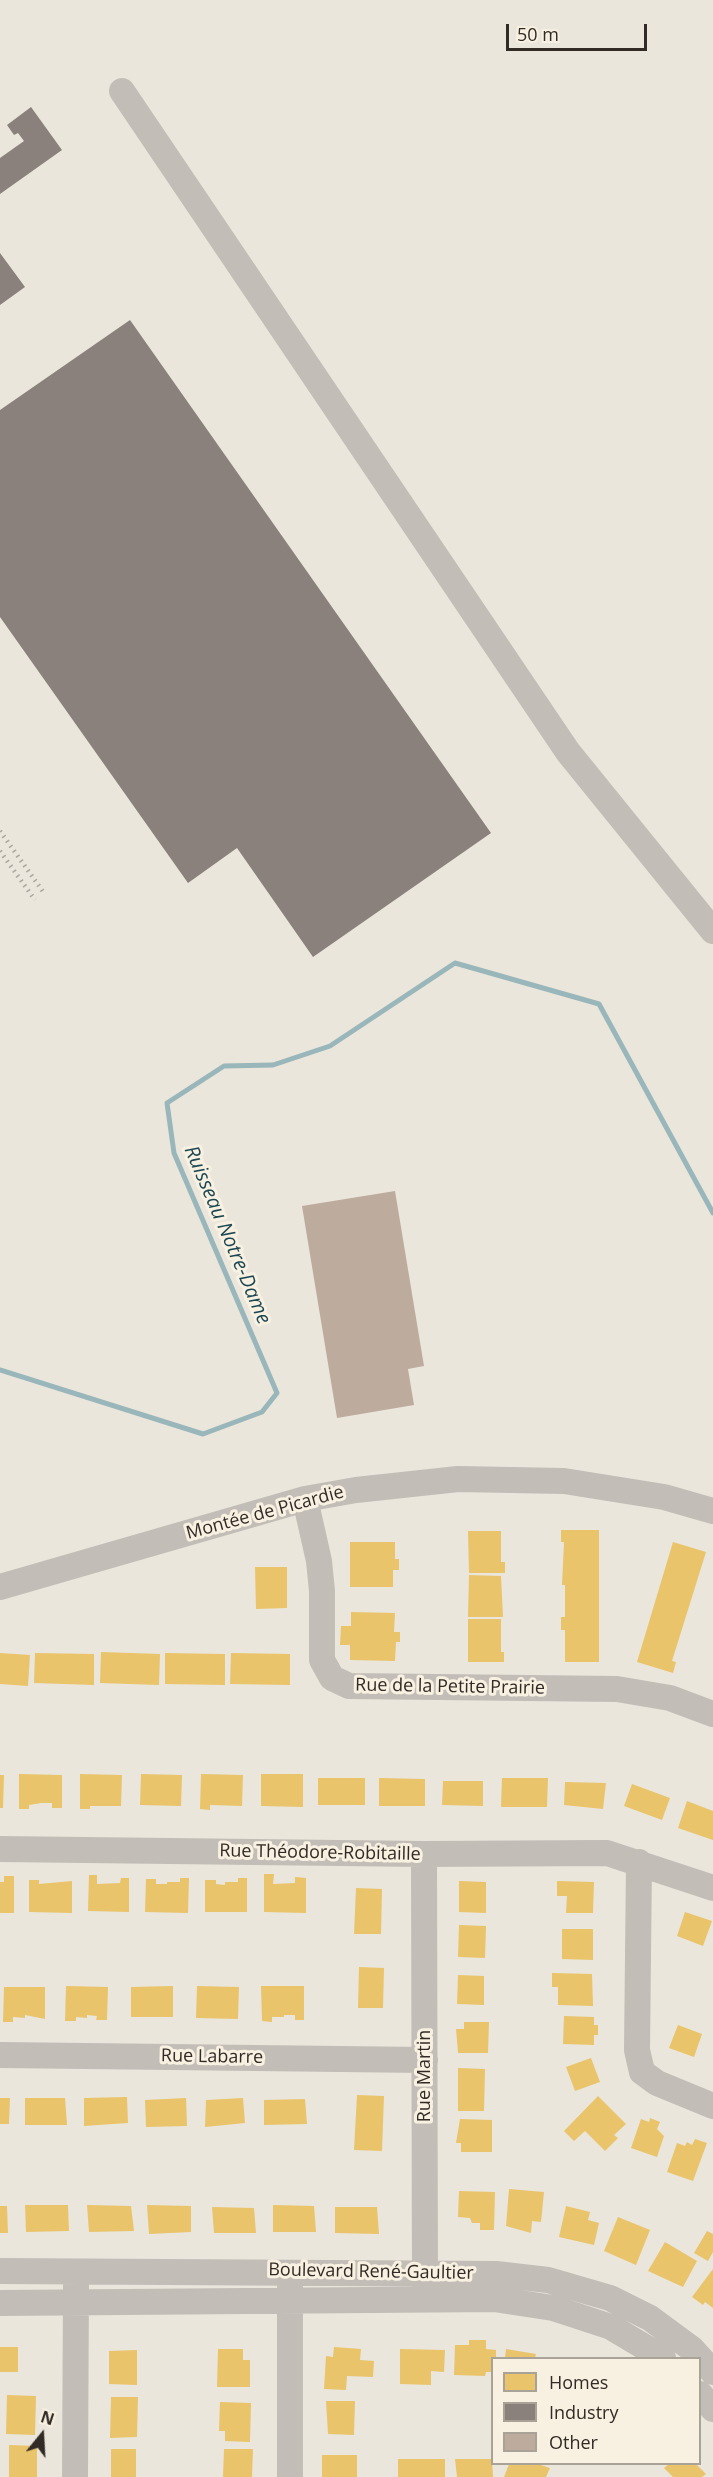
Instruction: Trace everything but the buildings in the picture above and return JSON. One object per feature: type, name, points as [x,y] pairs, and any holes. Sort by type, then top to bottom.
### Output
[{"type":"street","points":[[122,91],[568,752],[713,931]]},
{"type":"street","name":"Montée de Picardie","points":[[0,1587],[305,1499],[356,1490],[458,1479],[564,1481],[664,1497],[713,1511]]},
{"type":"street","name":"Rue de la Petite Prairie","points":[[305,1499],[319,1562],[322,1591],[322,1660],[332,1678],[349,1686],[617,1689],[670,1698],[713,1714]]},
{"type":"street","name":"Rue Théodore-Robitaille","points":[[0,1849],[424,1854],[607,1853],[713,1888]]},
{"type":"street","name":"Rue Martin","points":[[424,1854],[425,2286]]},
{"type":"street","points":[[639,1862],[637,2050],[642,2072],[657,2083],[713,2106]]},
{"type":"street","name":"Rue Labarre","points":[[0,2055],[425,2060]]},
{"type":"street","name":"Boulevard René-Gaultier","points":[[0,2271],[290,2271],[425,2286],[553,2308],[611,2327],[661,2357]]},
{"type":"street","points":[[290,2271],[290,2477]]},
{"type":"street","points":[[75,2477],[77,2272]]},
{"type":"street","name":"Boulevard René-Gaultier","points":[[0,2303],[289,2301],[425,2286],[496,2274],[548,2280],[610,2298],[650,2318],[699,2357]]},
{"type":"street","name":"Boulevard René-Gaultier","points":[[701,2359],[713,2372]]},
{"type":"street","points":[[701,2396],[713,2409]]},
{"type":"waterway","name":"Ruisseau Notre-Dame","points":[[0,1370],[203,1434],[262,1412],[277,1393],[174,1153],[167,1103],[224,1066],[273,1065],[330,1046],[455,963],[599,1004],[713,1213]]},
{"type":"railway","points":[[0,831],[44,893]]},
{"type":"railway","points":[[0,851],[35,900]]}]
